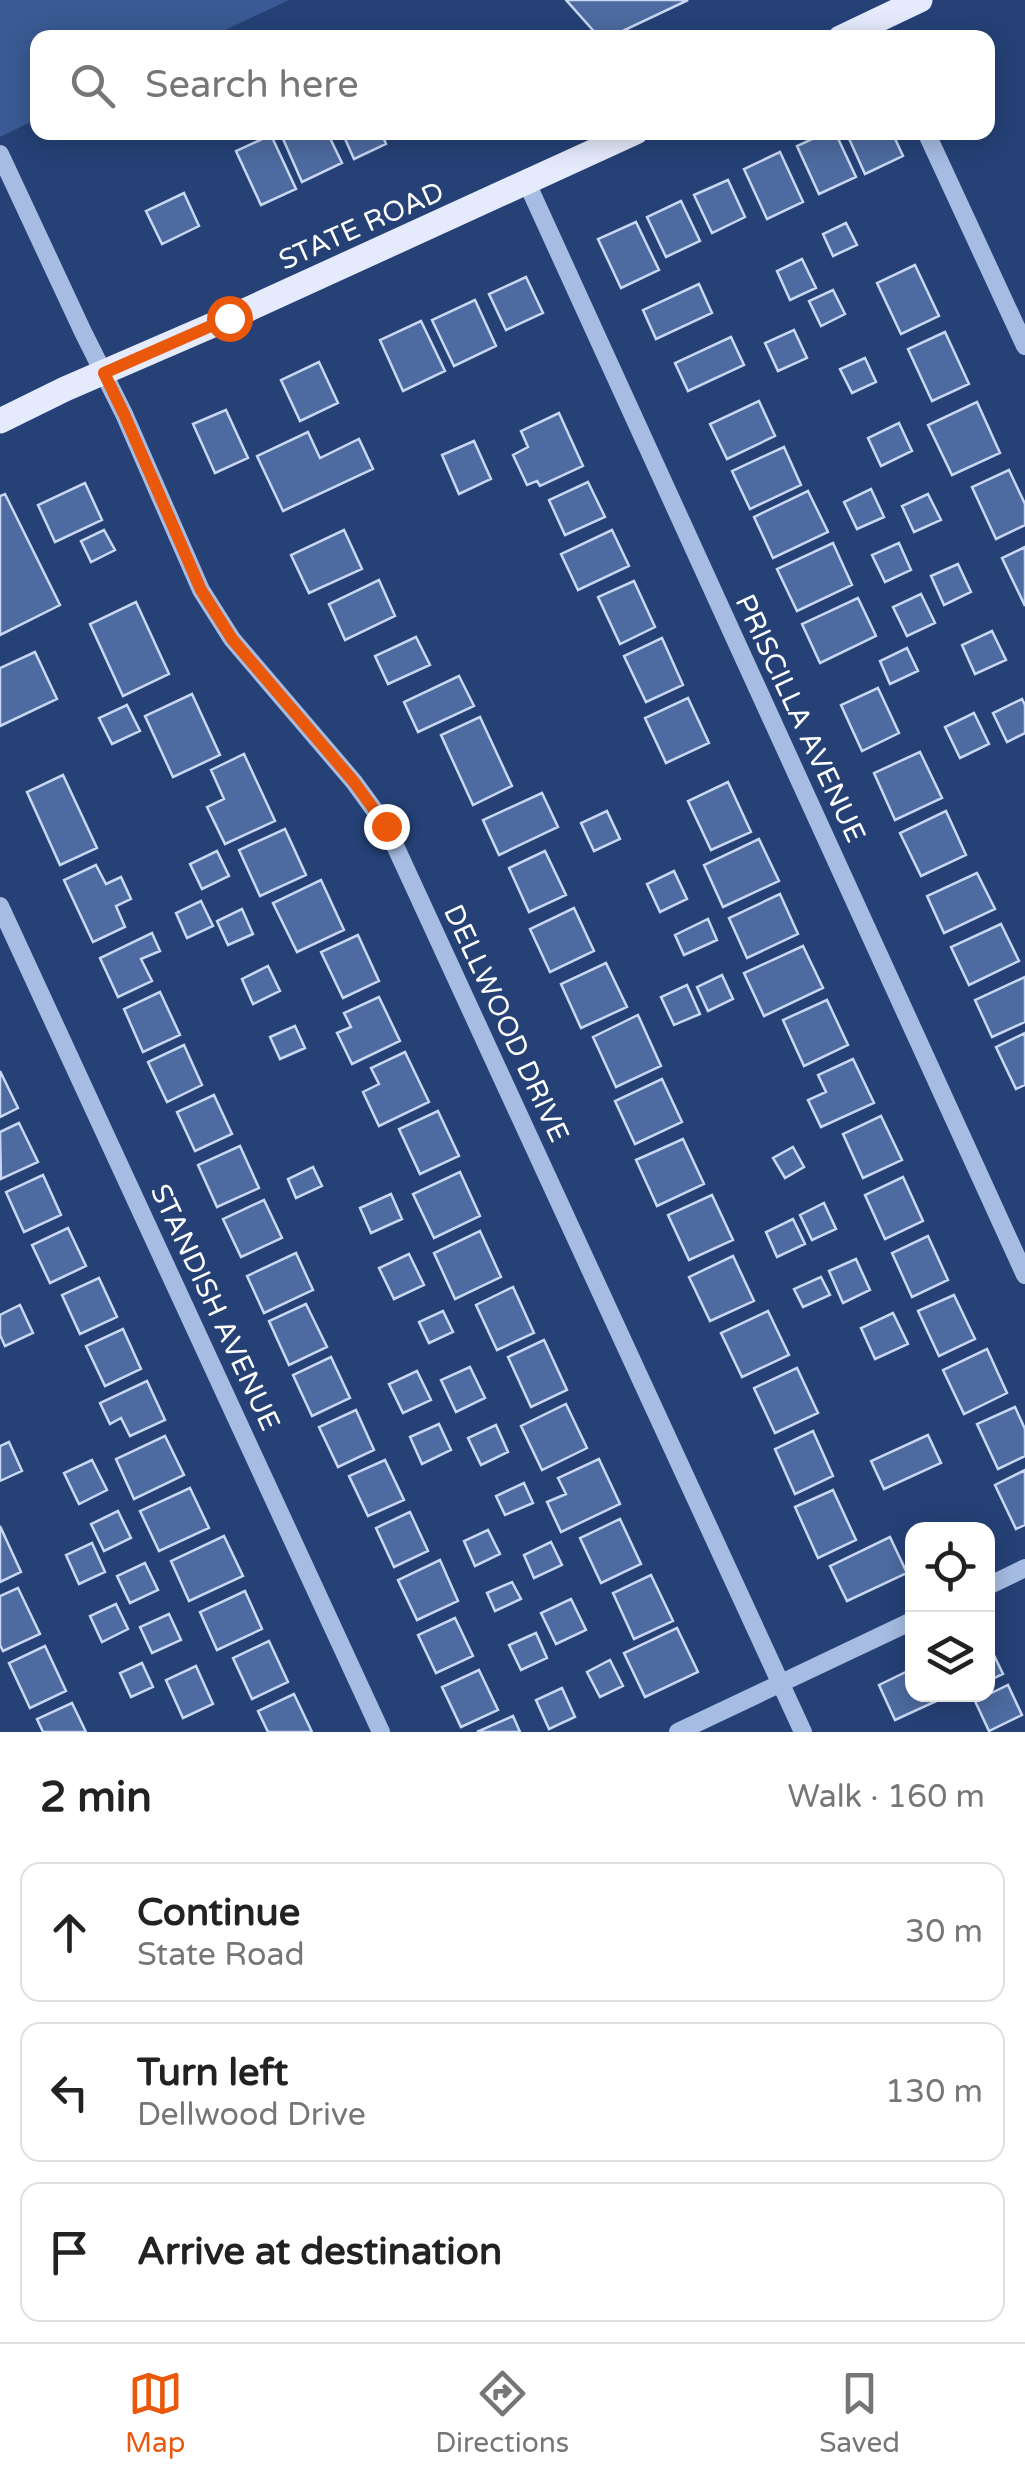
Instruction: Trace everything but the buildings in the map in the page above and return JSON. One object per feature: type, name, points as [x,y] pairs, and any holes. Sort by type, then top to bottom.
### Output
[{"type":"main road","points":[[878,30],[910,2]]},
{"type":"main road","name":"STATE ROAD","points":[[0,420],[619,140]]},
{"type":"street","points":[[930,140],[1025,346]]},
{"type":"street","name":"DELLWOOD DRIVE","points":[[0,154],[124,414],[201,590],[232,639],[354,782],[386,826],[803,1732]]},
{"type":"street","name":"PRISCILLA AVENUE","points":[[527,183],[1025,1274]]},
{"type":"street","name":"STANDISH AVENUE","points":[[0,906],[382,1732]]},
{"type":"street","points":[[995,1583],[1025,1568]]},
{"type":"street","points":[[678,1732],[905,1624]]},
{"type":"shaded area","points":[[0,0],[289,0],[225,30],[30,30],[30,122],[0,137]]},
{"type":"route","points":[[229,318],[104,373],[201,590],[232,639],[354,782],[386,826]]}]
